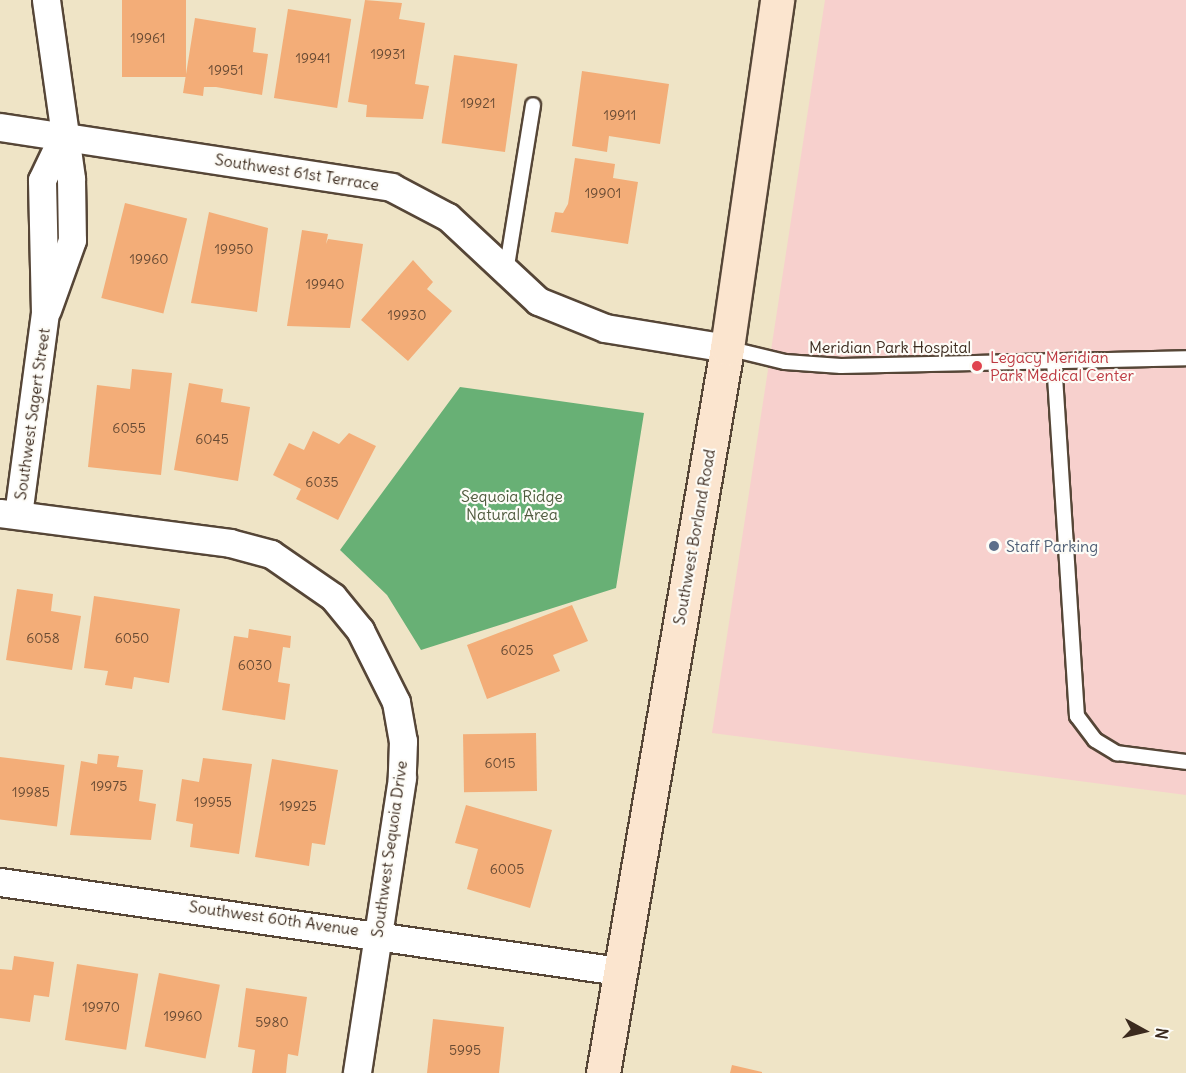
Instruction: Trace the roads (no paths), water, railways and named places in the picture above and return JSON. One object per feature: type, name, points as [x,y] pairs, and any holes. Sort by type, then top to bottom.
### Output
[{"type":"main road","name":"Southwest Borland Road","points":[[603,1073],[727,348],[777,0]]},
{"type":"street","points":[[46,0],[63,136]]},
{"type":"street","name":"Southwest 61st Terrace","points":[[0,127],[391,187],[448,217],[538,301],[605,328],[727,348]]},
{"type":"street","name":"Southwest Sagert Street","points":[[9,514],[45,313],[42,180],[63,136]]},
{"type":"street","name":"Southwest Sequoia Drive","points":[[9,514],[230,543],[279,559],[333,597],[382,668],[403,741],[357,1073]]},
{"type":"street","name":"Southwest 60th Avenue","points":[[0,882],[378,932],[619,971]]},
{"type":"lane","points":[[506,272],[532,105]]},
{"type":"lane","name":"Meridian Park Hospital","points":[[727,348],[785,362],[841,366],[1186,358]]},
{"type":"lane","points":[[1054,361],[1077,716],[1095,740],[1117,753],[1186,762]]},
{"type":"place","name":"Legacy Meridian Park Medical Center","points":[[977,366]]},
{"type":"place","name":"Staff Parking","points":[[994,546]]},
{"type":"park label","name":"Sequoia Ridge Natural Area","points":[[512,505]]}]
